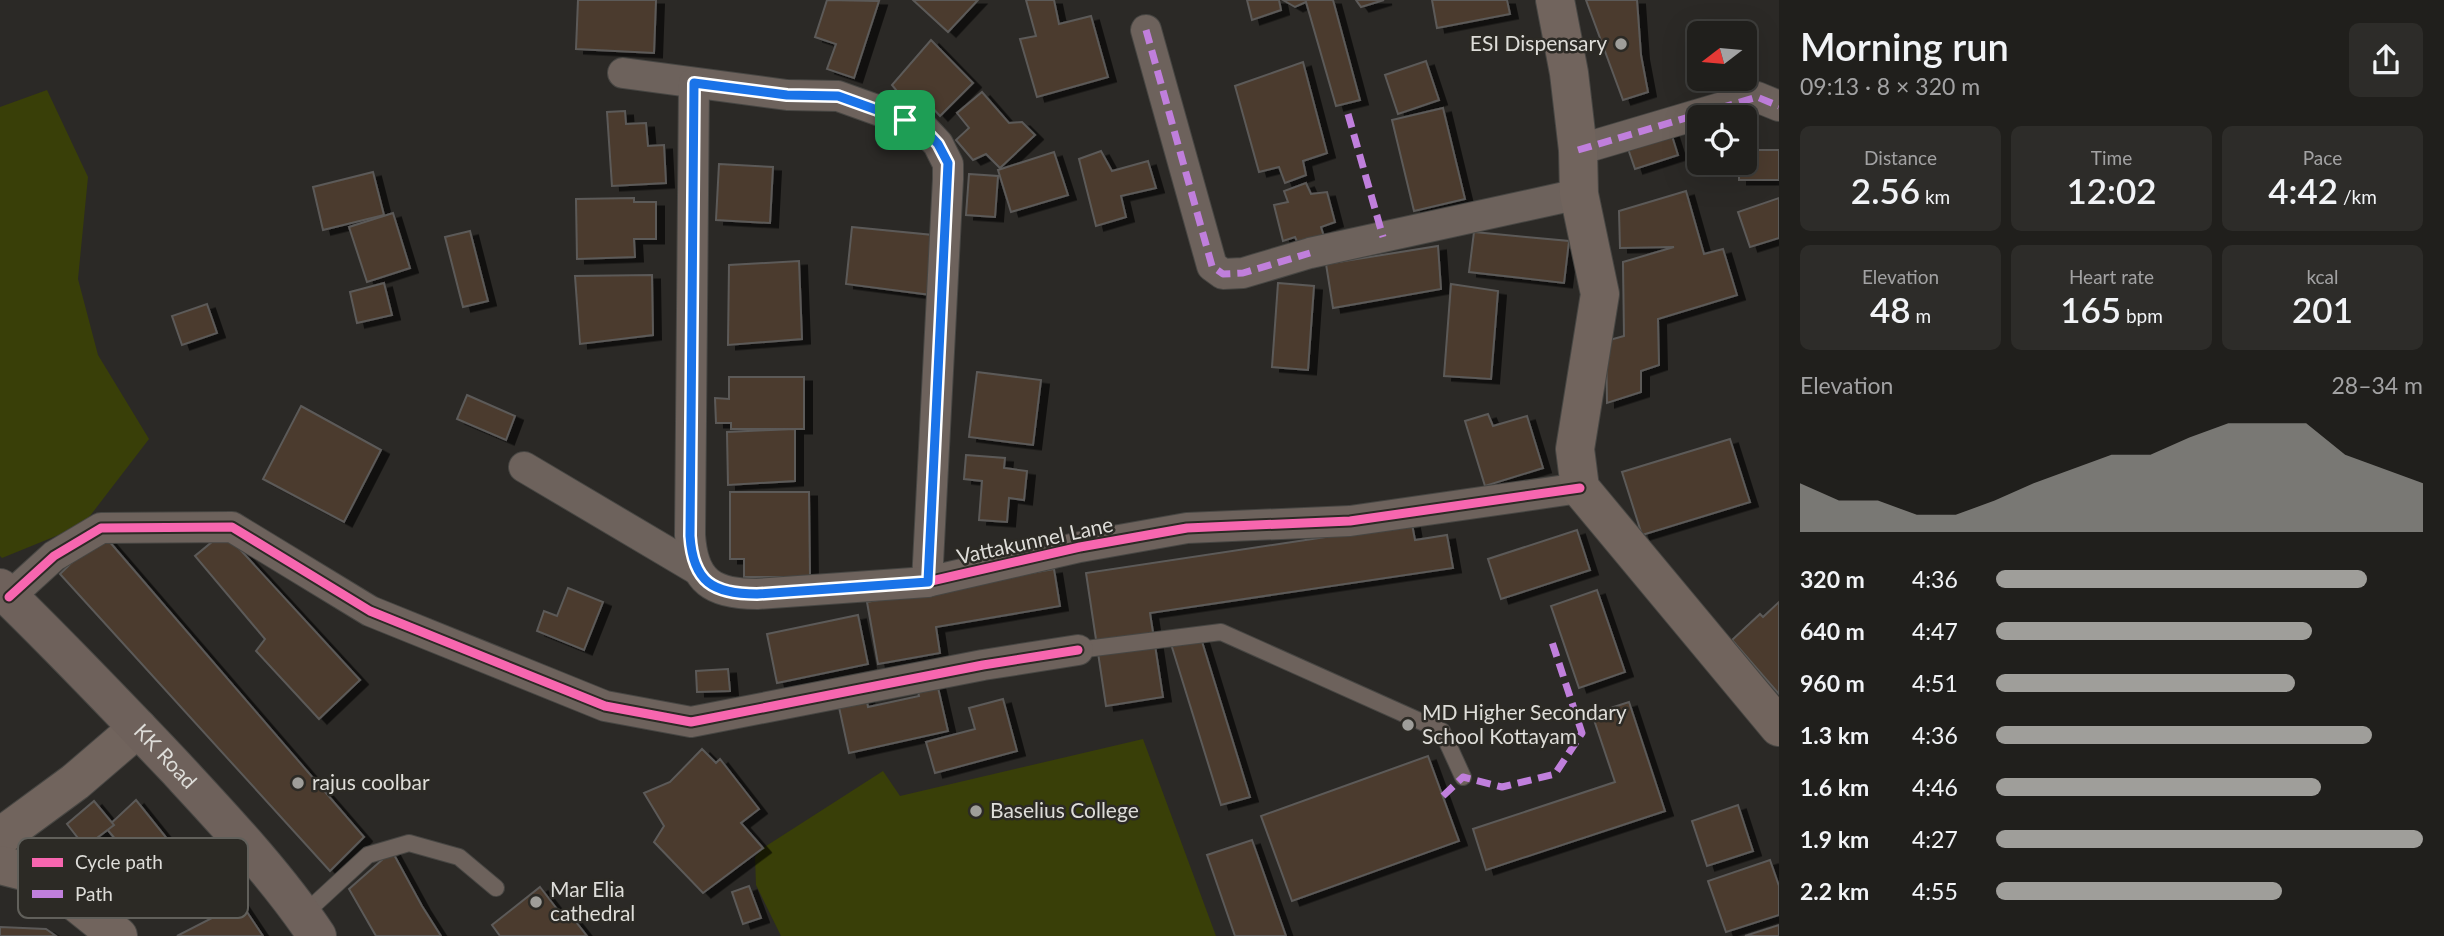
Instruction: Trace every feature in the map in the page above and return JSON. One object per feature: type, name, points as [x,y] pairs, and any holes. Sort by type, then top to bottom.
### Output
[{"type":"main road","points":[[1555,0],[1569,73],[1578,150],[1579,194],[1600,295],[1575,449],[1580,488],[1779,727]]},
{"type":"main road","name":"KK Road","points":[[4,593],[138,728],[237,838]]},
{"type":"main road","points":[[0,837],[75,782],[138,728]]},
{"type":"main road","name":"KK Road","points":[[248,851],[310,926]]},
{"type":"main road","points":[[0,865],[18,870]]},
{"type":"main road","points":[[96,918],[118,936]]},
{"type":"street","points":[[1146,30],[1212,266],[1223,274],[1242,273],[1310,253],[1579,194]]},
{"type":"street","points":[[623,73],[787,95],[838,96],[924,129],[938,144],[948,163],[928,582]]},
{"type":"street","points":[[694,83],[690,536],[691,552],[698,570]]},
{"type":"street","points":[[1578,150],[1757,97],[1779,106]]},
{"type":"street","name":"Vattakunnel Lane","points":[[524,467],[698,570],[713,587],[733,594],[928,582],[1080,547],[1187,528],[1350,521],[1580,488]]},
{"type":"street","points":[[4,593],[54,556],[102,528],[232,527],[370,611],[605,706],[691,722],[983,665],[1078,650]]},
{"type":"lane","points":[[1078,650],[1221,632],[1443,731],[1463,777]]},
{"type":"lane","points":[[310,926],[368,855],[409,843],[459,857],[496,888]]},
{"type":"green space","points":[[47,90],[88,177],[78,279],[98,355],[149,439],[83,525],[2,558],[0,107]]},
{"type":"green space","name":"Baselius College","points":[[1143,739],[1216,936],[781,936],[756,885],[755,857],[763,848],[883,771],[900,796]]},
{"type":"building","points":[[578,0],[656,0],[654,53],[576,49]]},
{"type":"building","points":[[827,0],[879,1],[854,78],[827,69],[836,44],[815,37]]},
{"type":"building","points":[[913,0],[978,0],[948,32]]},
{"type":"building","points":[[1026,0],[1054,0],[1059,24],[1091,16],[1108,77],[1037,97],[1020,39],[1036,36]]},
{"type":"building","points":[[1247,0],[1279,0],[1281,10],[1252,20]]},
{"type":"building","points":[[1283,0],[1333,0],[1360,100],[1336,106],[1306,2],[1295,7]]},
{"type":"building","points":[[1356,0],[1384,0],[1361,7]]},
{"type":"building","points":[[1432,0],[1507,0],[1510,14],[1437,28]]},
{"type":"building","name":"ESI Dispensary","points":[[1586,0],[1637,0],[1641,55],[1648,92],[1623,100]]},
{"type":"building","points":[[931,40],[973,83],[940,116],[920,94],[909,106],[892,85]]},
{"type":"building","points":[[1426,61],[1439,100],[1398,114],[1385,75]]},
{"type":"building","points":[[1303,62],[1327,153],[1303,161],[1306,175],[1285,183],[1279,167],[1259,172],[1235,86]]},
{"type":"building","points":[[982,92],[1009,123],[1022,122],[1035,135],[1000,168],[986,154],[973,160],[956,140],[969,128],[957,113]]},
{"type":"building","points":[[1443,108],[1465,199],[1414,211],[1392,120]]},
{"type":"building","points":[[625,111],[626,124],[646,123],[648,146],[664,145],[666,183],[612,186],[607,112]]},
{"type":"building","points":[[1667,120],[1678,155],[1635,169],[1623,134]]},
{"type":"building","points":[[1757,150],[1779,150],[1779,180],[1739,180],[1739,175],[1757,175]]},
{"type":"building","points":[[1101,151],[1112,171],[1148,161],[1156,188],[1121,196],[1126,217],[1096,226],[1079,159]]},
{"type":"building","points":[[1054,152],[1068,195],[1011,212],[998,170]]},
{"type":"building","points":[[719,164],[773,167],[770,223],[716,220]]},
{"type":"building","points":[[373,172],[384,215],[323,230],[313,187]]},
{"type":"building","points":[[969,174],[998,176],[995,217],[966,215]]},
{"type":"building","points":[[1306,183],[1311,194],[1327,192],[1335,222],[1321,227],[1325,240],[1301,250],[1295,237],[1283,241],[1274,205],[1288,202],[1284,191]]},
{"type":"building","points":[[1686,191],[1704,254],[1723,249],[1737,295],[1658,319],[1659,365],[1641,371],[1641,392],[1607,403],[1606,341],[1624,336],[1623,262],[1674,247],[1620,248],[1619,211]]},
{"type":"building","points":[[634,198],[634,202],[656,202],[656,239],[634,239],[635,257],[577,259],[576,199]]},
{"type":"building","points":[[1779,198],[1779,238],[1750,247],[1738,212]]},
{"type":"building","points":[[393,213],[410,268],[367,282],[349,227]]},
{"type":"building","points":[[852,227],[943,236],[939,296],[846,284]]},
{"type":"building","points":[[470,231],[488,301],[463,307],[445,237]]},
{"type":"building","points":[[1474,232],[1569,241],[1564,283],[1469,272]]},
{"type":"building","points":[[1438,246],[1441,289],[1333,308],[1326,264]]},
{"type":"building","points":[[799,261],[802,339],[728,345],[729,265]]},
{"type":"building","points":[[652,275],[653,335],[580,344],[575,276]]},
{"type":"building","points":[[384,283],[392,315],[357,323],[350,292]]},
{"type":"building","points":[[1278,283],[1314,286],[1308,370],[1272,367]]},
{"type":"building","points":[[1451,284],[1498,291],[1491,379],[1444,376]]},
{"type":"building","points":[[207,304],[217,333],[182,345],[172,316]]},
{"type":"building","points":[[977,372],[1041,380],[1033,445],[969,437]]},
{"type":"building","points":[[729,377],[804,377],[804,429],[731,429],[731,423],[716,423],[715,398],[729,399]]},
{"type":"building","points":[[467,395],[515,416],[506,440],[457,419]]},
{"type":"building","points":[[301,406],[381,450],[344,522],[263,479]]},
{"type":"building","points":[[1488,414],[1493,426],[1527,416],[1543,468],[1485,486],[1465,421]]},
{"type":"building","points":[[795,429],[795,481],[728,485],[727,432]]},
{"type":"building","points":[[1730,439],[1750,502],[1642,535],[1622,472]]},
{"type":"building","points":[[966,455],[1005,458],[1004,468],[1027,471],[1024,500],[1009,498],[1007,522],[979,520],[982,481],[964,479]]},
{"type":"building","points":[[730,492],[809,492],[810,577],[744,577],[744,559],[730,559]]},
{"type":"building","points":[[1412,524],[1415,540],[1447,535],[1453,568],[1150,613],[1163,697],[1106,706],[1086,573]]},
{"type":"building","points":[[1577,530],[1590,570],[1501,599],[1488,559]]},
{"type":"building","points":[[224,532],[360,680],[319,719],[256,651],[265,639],[195,556]]},
{"type":"building","points":[[102,533],[364,837],[330,871],[60,574]]},
{"type":"building","points":[[1054,569],[1060,606],[936,627],[940,653],[878,664],[867,602]]},
{"type":"building","points":[[568,588],[603,602],[584,650],[537,631],[544,611],[557,616]]},
{"type":"building","points":[[1597,590],[1625,672],[1579,688],[1551,606]]},
{"type":"building","points":[[1779,602],[1779,694],[1732,640],[1760,614],[1763,617]]},
{"type":"building","points":[[858,615],[868,664],[777,683],[767,634]]},
{"type":"building","points":[[1200,635],[1250,797],[1221,805],[1171,644]]},
{"type":"building","points":[[728,669],[730,691],[697,692],[696,671]]},
{"type":"building","points":[[936,679],[948,731],[849,753],[837,698],[865,692],[868,707],[919,696],[916,684]]},
{"type":"building","points":[[1003,699],[1017,751],[935,773],[926,742],[975,729],[969,708]]},
{"type":"building","points":[[1629,702],[1665,811],[1486,870],[1473,829],[1615,782],[1592,714]]},
{"type":"building","points":[[702,749],[716,763],[720,759],[759,809],[741,823],[763,848],[703,893],[654,842],[664,826],[644,793],[670,782]]},
{"type":"building","points":[[1428,756],[1459,841],[1292,901],[1261,816]]},
{"type":"building","points":[[136,800],[167,838],[114,838],[106,828]]},
{"type":"building","points":[[94,801],[114,825],[97,838],[78,838],[67,824]]},
{"type":"building","points":[[1738,805],[1753,851],[1707,866],[1692,821]]},
{"type":"building","points":[[1252,840],[1286,936],[1235,936],[1207,855]]},
{"type":"building","points":[[392,851],[441,936],[376,936],[349,889]]},
{"type":"building","points":[[1770,860],[1779,886],[1779,915],[1726,932],[1708,881]]},
{"type":"building","points":[[749,886],[761,918],[743,924],[732,892]]},
{"type":"building","name":"Mar Elia cathedral","points":[[540,887],[567,922],[573,918],[587,936],[500,936],[492,925]]},
{"type":"building","points":[[248,914],[263,936],[177,936],[212,918],[248,918]]},
{"type":"building","points":[[1779,925],[1779,936],[1745,936]]},
{"type":"building","points":[[0,927],[46,929],[56,936],[0,936]]},
{"type":"marked path","points":[[1146,30],[1212,266],[1223,274],[1243,273],[1310,253]]},
{"type":"marked path","points":[[1578,150],[1757,97],[1779,106]]},
{"type":"marked path","points":[[1348,114],[1383,237]]},
{"type":"marked path","points":[[1443,796],[1463,777],[1502,787],[1555,774],[1582,733],[1552,642]]},
{"type":"cycle path","points":[[694,83],[690,535],[692,551],[701,574],[717,588],[757,594],[927,582],[1080,547],[1187,528],[1350,521],[1580,488]]},
{"type":"cycle path","points":[[9,597],[54,556],[101,528],[232,527],[370,611],[605,706],[691,722],[983,665],[1078,650]]},
{"type":"place","name":"ESI Dispensary","points":[[1621,44]]},
{"type":"place","name":"MD Higher Secondary School Kottayam","points":[[1408,725]]},
{"type":"place","name":"rajus coolbar","points":[[298,783]]},
{"type":"place","name":"Baselius College","points":[[976,811]]},
{"type":"place","name":"Mar Elia cathedral","points":[[536,902]]},
{"type":"route","points":[[694,83],[787,95],[838,96],[905,120],[924,129],[938,144],[948,163],[928,582],[757,594],[733,594],[713,587],[698,570],[691,552],[690,536],[694,83]]}]
